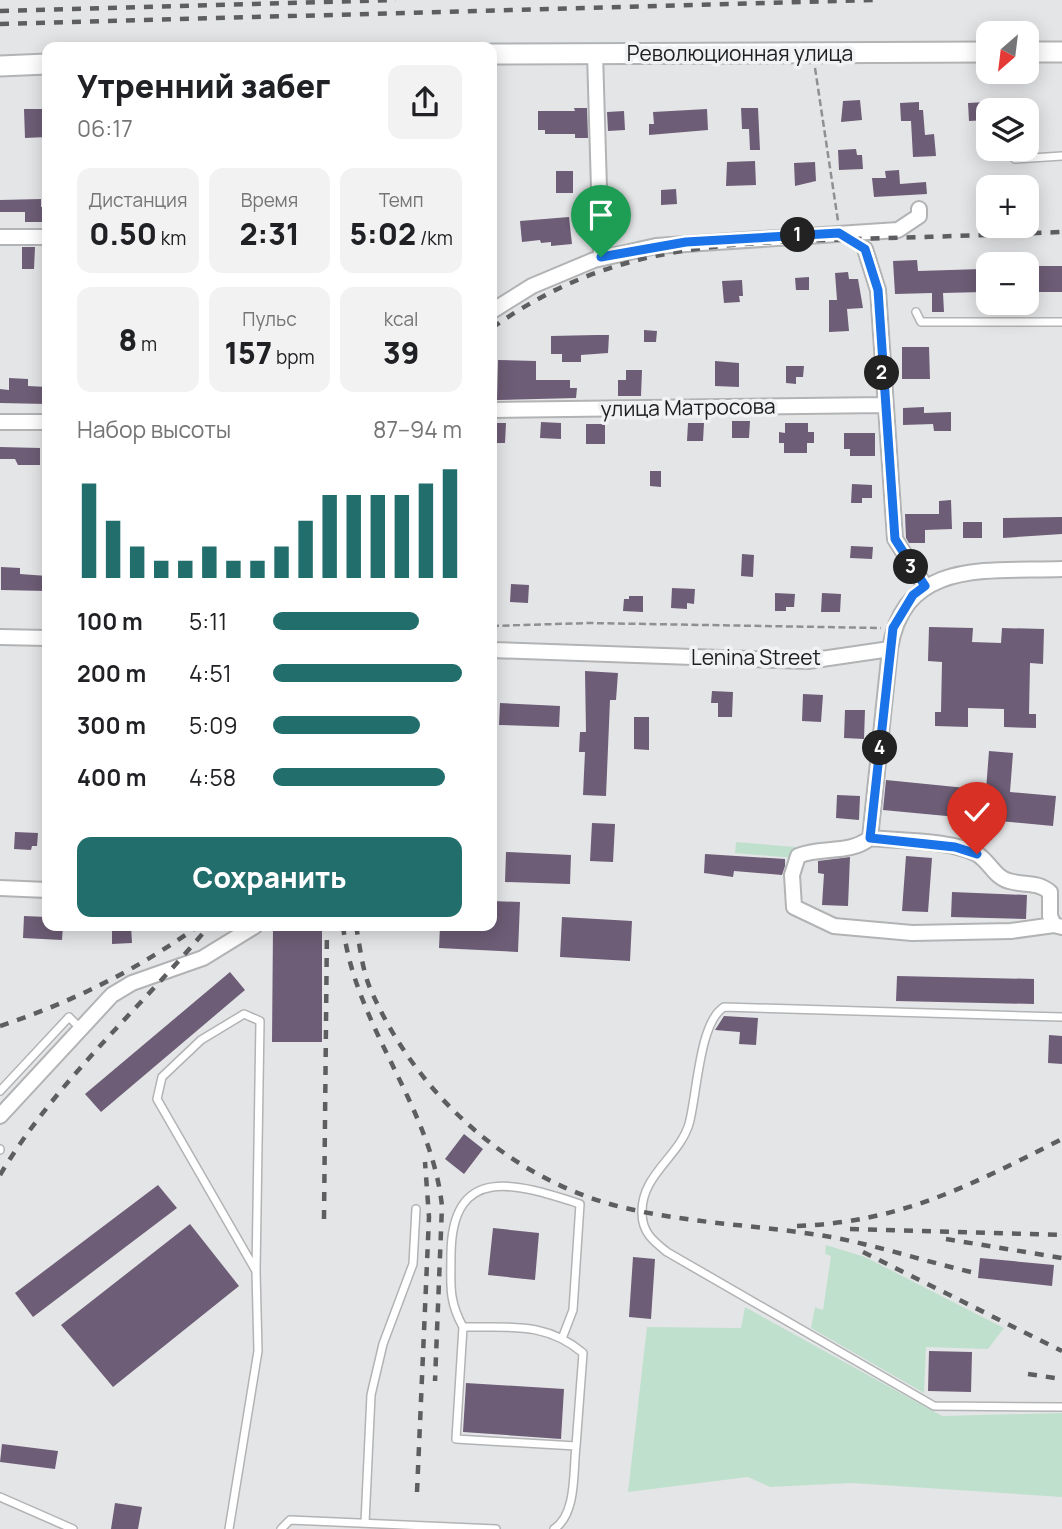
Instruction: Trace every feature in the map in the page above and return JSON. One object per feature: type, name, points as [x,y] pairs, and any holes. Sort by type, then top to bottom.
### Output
[{"type":"main road","name":"Революционная улица","points":[[497,54],[976,52]]},
{"type":"main road","points":[[1040,52],[1062,52]]},
{"type":"main road","points":[[0,66],[42,64]]},
{"type":"street","points":[[595,53],[601,257]]},
{"type":"street","points":[[497,308],[532,286],[601,257],[686,242],[898,230],[919,216],[919,209]]},
{"type":"street","points":[[0,237],[42,237]]},
{"type":"street","points":[[865,249],[878,290],[895,539],[925,586]]},
{"type":"street","name":"улица Матросова","points":[[497,410],[884,405]]},
{"type":"street","points":[[0,422],[42,422]]},
{"type":"street","points":[[870,838],[893,628],[913,595],[925,586],[990,570],[1062,569]]},
{"type":"street","points":[[0,637],[42,638]]},
{"type":"street","name":"Lenina Street","points":[[497,650],[808,661],[890,649]]},
{"type":"street","points":[[870,838],[955,847],[977,854],[995,874],[1009,881],[1040,884],[1050,892],[1050,915],[1058,926],[1011,931],[912,933],[834,926],[794,907],[792,875],[798,856],[809,851],[860,846],[870,838]]},
{"type":"street","points":[[0,888],[42,890]]},
{"type":"street","points":[[0,1116],[111,995],[132,983],[203,958],[247,931]]},
{"type":"lane","points":[[1039,157],[1062,156]]},
{"type":"lane","points":[[916,312],[921,322],[1062,323]]},
{"type":"lane","points":[[1062,1017],[724,1007],[717,1011],[709,1027],[689,1125],[678,1150],[659,1167],[647,1189],[642,1211],[649,1238],[667,1252],[934,1406],[1062,1407]]},
{"type":"lane","points":[[229,1529],[258,1351],[256,1271],[260,1021],[244,1014],[201,1040],[162,1077],[157,1099],[256,1271]]},
{"type":"lane","points":[[0,1091],[69,1017],[80,1028]]},
{"type":"lane","points":[[564,1336],[573,1310],[580,1204],[527,1187],[482,1189],[464,1201],[453,1219],[451,1305],[463,1327],[456,1439],[576,1446]]},
{"type":"lane","points":[[365,1523],[371,1395],[383,1344],[413,1264],[416,1209]]},
{"type":"lane","points":[[463,1327],[538,1329],[564,1336],[583,1353],[569,1507],[563,1523],[554,1529]]},
{"type":"lane","points":[[0,1497],[73,1529]]},
{"type":"lane","points":[[281,1529],[290,1520],[496,1529]]},
{"type":"path","points":[[815,65],[839,233]]},
{"type":"path","points":[[497,626],[588,623],[893,628]]},
{"type":"green space","points":[[736,842],[795,847],[794,858],[735,853]]},
{"type":"green space","points":[[826,1245],[865,1257],[1004,1328],[988,1349],[926,1347],[924,1393],[811,1328],[815,1307],[823,1310],[831,1256],[825,1254]]},
{"type":"green space","points":[[745,1307],[942,1416],[1062,1413],[1062,1497],[851,1483],[770,1487],[748,1477],[628,1492],[647,1327],[741,1328]]},
{"type":"building","points":[[860,100],[862,120],[841,122],[843,101]]},
{"type":"building","points":[[919,102],[919,110],[923,110],[925,135],[934,134],[936,156],[913,157],[911,121],[901,121],[900,103]]},
{"type":"building","points":[[968,103],[976,103],[976,121],[969,121]]},
{"type":"building","points":[[574,108],[587,108],[588,138],[575,138],[575,134],[545,134],[545,130],[538,130],[538,111],[575,111]]},
{"type":"building","points":[[741,108],[758,108],[760,150],[750,150],[749,129],[742,129]]},
{"type":"building","points":[[24,109],[42,109],[42,137],[25,138]]},
{"type":"building","points":[[707,109],[708,130],[649,135],[649,124],[654,124],[653,112]]},
{"type":"building","points":[[624,111],[625,130],[608,131],[607,112]]},
{"type":"building","points":[[856,149],[857,155],[862,155],[863,169],[839,170],[838,150]]},
{"type":"building","points":[[755,161],[756,185],[726,186],[727,162]]},
{"type":"building","points":[[815,162],[816,181],[795,186],[794,163]]},
{"type":"building","points":[[899,170],[900,184],[926,182],[927,194],[874,197],[872,178],[886,178],[885,171]]},
{"type":"building","points":[[556,171],[573,171],[573,193],[556,193]]},
{"type":"building","points":[[676,189],[677,204],[661,205],[661,190]]},
{"type":"building","points":[[41,199],[42,222],[25,222],[25,212],[0,212],[0,200]]},
{"type":"building","points":[[569,217],[572,244],[551,246],[551,242],[541,243],[540,240],[522,242],[520,221]]},
{"type":"building","points":[[22,247],[35,247],[34,269],[22,269]]},
{"type":"building","points":[[917,260],[918,271],[976,269],[976,292],[943,293],[944,312],[932,312],[932,293],[895,294],[893,261]]},
{"type":"building","points":[[1039,266],[1062,266],[1062,292],[1039,292]]},
{"type":"building","points":[[848,272],[849,279],[858,279],[863,308],[847,309],[849,331],[829,332],[829,300],[837,300],[835,273]]},
{"type":"building","points":[[809,277],[809,290],[796,290],[795,278]]},
{"type":"building","points":[[742,280],[743,296],[739,296],[740,302],[724,303],[722,281]]},
{"type":"building","points":[[644,330],[657,331],[656,342],[644,342]]},
{"type":"building","points":[[609,335],[608,353],[581,355],[581,362],[562,362],[562,354],[551,354],[551,336]]},
{"type":"building","points":[[902,347],[929,347],[930,379],[902,379]]},
{"type":"building","points":[[498,360],[536,361],[536,380],[570,380],[570,388],[577,388],[576,398],[497,400]]},
{"type":"building","points":[[715,361],[739,363],[739,387],[715,386]]},
{"type":"building","points":[[786,366],[804,366],[803,377],[796,377],[796,384],[786,383]]},
{"type":"building","points":[[626,370],[642,370],[641,396],[618,396],[618,380],[626,380]]},
{"type":"building","points":[[9,378],[28,379],[28,386],[42,387],[42,404],[0,403],[0,389],[9,390]]},
{"type":"building","points":[[924,407],[924,413],[951,412],[951,431],[934,431],[933,424],[903,425],[903,408]]},
{"type":"building","points":[[732,421],[750,421],[749,438],[732,438]]},
{"type":"building","points":[[541,422],[561,423],[561,439],[540,438]]},
{"type":"building","points":[[497,423],[506,423],[505,443],[497,443]]},
{"type":"building","points":[[688,423],[704,423],[703,441],[687,441]]},
{"type":"building","points":[[785,423],[808,423],[808,432],[814,432],[814,443],[807,443],[807,453],[784,453],[784,443],[779,443],[779,432],[785,433]]},
{"type":"building","points":[[586,424],[605,424],[605,444],[586,444]]},
{"type":"building","points":[[844,433],[875,433],[875,456],[850,456],[850,449],[844,449]]},
{"type":"building","points":[[0,447],[40,448],[40,465],[18,465],[15,459],[0,459]]},
{"type":"building","points":[[650,471],[661,471],[661,487],[650,486]]},
{"type":"building","points":[[852,484],[872,485],[872,498],[862,498],[862,503],[851,503]]},
{"type":"building","points":[[951,500],[952,529],[925,530],[925,543],[909,543],[906,538],[905,514],[939,514],[939,501]]},
{"type":"building","points":[[1062,517],[1062,534],[1003,538],[1003,518]]},
{"type":"building","points":[[963,522],[982,522],[982,538],[963,538]]},
{"type":"building","points":[[851,546],[873,547],[872,559],[850,558]]},
{"type":"building","points":[[742,554],[754,555],[753,577],[741,576]]},
{"type":"building","points":[[1,567],[20,568],[20,574],[42,576],[42,591],[1,590]]},
{"type":"building","points":[[511,584],[529,585],[528,603],[510,602]]},
{"type":"building","points":[[672,588],[695,589],[694,604],[687,603],[687,609],[671,608]]},
{"type":"building","points":[[775,593],[795,594],[794,607],[786,607],[786,611],[775,611]]},
{"type":"building","points":[[822,593],[841,594],[840,612],[821,612]]},
{"type":"building","points":[[629,596],[643,596],[643,612],[623,611],[624,599],[629,599]]},
{"type":"building","points":[[929,627],[973,628],[972,642],[1001,643],[1002,628],[1044,629],[1043,664],[1030,663],[1029,714],[1036,714],[1036,728],[1004,727],[1004,709],[968,708],[968,727],[935,726],[935,712],[941,712],[942,662],[928,661]]},
{"type":"building","points":[[585,671],[618,673],[616,700],[610,700],[606,796],[583,795],[585,752],[579,752],[580,732],[586,732]]},
{"type":"building","points":[[712,691],[733,692],[732,717],[718,717],[718,703],[711,703]]},
{"type":"building","points":[[803,694],[823,695],[821,722],[802,721]]},
{"type":"building","points":[[500,703],[560,706],[559,727],[499,725]]},
{"type":"building","points":[[845,710],[865,710],[864,739],[844,738]]},
{"type":"building","points":[[634,717],[649,717],[649,750],[634,749]]},
{"type":"building","points":[[989,751],[1013,753],[1010,792],[1056,796],[1053,826],[883,810],[886,780],[986,790]]},
{"type":"building","points":[[837,795],[860,796],[859,820],[836,818]]},
{"type":"building","points":[[592,823],[615,824],[613,862],[590,861]]},
{"type":"building","points":[[15,832],[38,833],[37,846],[32,846],[31,850],[14,849]]},
{"type":"building","points":[[506,852],[571,855],[570,884],[505,882]]},
{"type":"building","points":[[705,854],[785,859],[785,866],[782,875],[734,871],[733,877],[704,873]]},
{"type":"building","points":[[906,856],[932,858],[928,912],[902,911]]},
{"type":"building","points":[[850,857],[848,906],[822,905],[824,874],[818,873],[818,861]]},
{"type":"building","points":[[952,892],[1027,895],[1026,919],[951,917]]},
{"type":"building","points":[[497,901],[520,902],[518,952],[439,948],[440,931],[497,931]]},
{"type":"building","points":[[24,916],[42,917],[42,931],[63,931],[62,940],[23,938]]},
{"type":"building","points":[[562,917],[632,921],[630,961],[560,957]]},
{"type":"building","points":[[112,931],[131,931],[132,943],[112,944]]},
{"type":"building","points":[[273,931],[322,931],[322,1042],[272,1042]]},
{"type":"building","points":[[230,972],[245,990],[101,1112],[85,1094]]},
{"type":"building","points":[[897,976],[1034,979],[1034,1004],[896,1001]]},
{"type":"building","points":[[724,1016],[758,1018],[756,1045],[739,1044],[740,1032],[715,1030]]},
{"type":"building","points":[[1049,1035],[1062,1036],[1062,1064],[1048,1063]]},
{"type":"building","points":[[464,1134],[483,1149],[464,1174],[445,1159]]},
{"type":"building","points":[[158,1185],[177,1208],[33,1317],[15,1293]]},
{"type":"building","points":[[190,1224],[239,1286],[113,1387],[61,1325]]},
{"type":"building","points":[[493,1228],[539,1233],[535,1280],[488,1275]]},
{"type":"building","points":[[633,1257],[655,1259],[651,1319],[629,1317]]},
{"type":"building","points":[[980,1258],[1054,1265],[1052,1286],[978,1278]]},
{"type":"building","points":[[929,1351],[972,1352],[971,1392],[928,1391]]},
{"type":"building","points":[[466,1383],[564,1389],[561,1439],[463,1432]]},
{"type":"building","points":[[2,1444],[58,1451],[55,1469],[0,1462]]},
{"type":"building","points":[[115,1503],[142,1507],[138,1529],[111,1529]]},
{"type":"railway","points":[[0,11],[396,0]]},
{"type":"railway","points":[[0,24],[877,0]]},
{"type":"railway","points":[[497,325],[536,300],[579,279],[622,264],[666,254],[757,243],[1062,232]]},
{"type":"railway","points":[[0,1026],[103,984],[152,957],[191,931]]},
{"type":"railway","points":[[0,1175],[22,1141],[73,1077],[205,931]]},
{"type":"railway","points":[[324,1219],[327,931]]},
{"type":"railway","points":[[344,931],[350,963],[362,998],[424,1134],[435,1169],[442,1206],[435,1381]]},
{"type":"railway","points":[[357,931],[370,988],[412,1063],[470,1126],[504,1153],[541,1176],[580,1194],[647,1213],[831,1237],[971,1272]]},
{"type":"railway","points":[[797,1226],[835,1223],[903,1209],[966,1186],[1062,1139]]},
{"type":"railway","points":[[417,1492],[429,1217],[425,1162]]},
{"type":"railway","points":[[850,1229],[1062,1235]]},
{"type":"railway","points":[[946,1239],[1062,1258]]},
{"type":"railway","points":[[863,1252],[1062,1351]]},
{"type":"railway","points":[[1028,1374],[1062,1379]]},
{"type":"route","points":[[601,257],[686,242],[839,233],[865,249],[878,290],[895,539],[903,556],[925,586],[913,595],[893,628],[870,838],[955,847],[977,854]]}]
